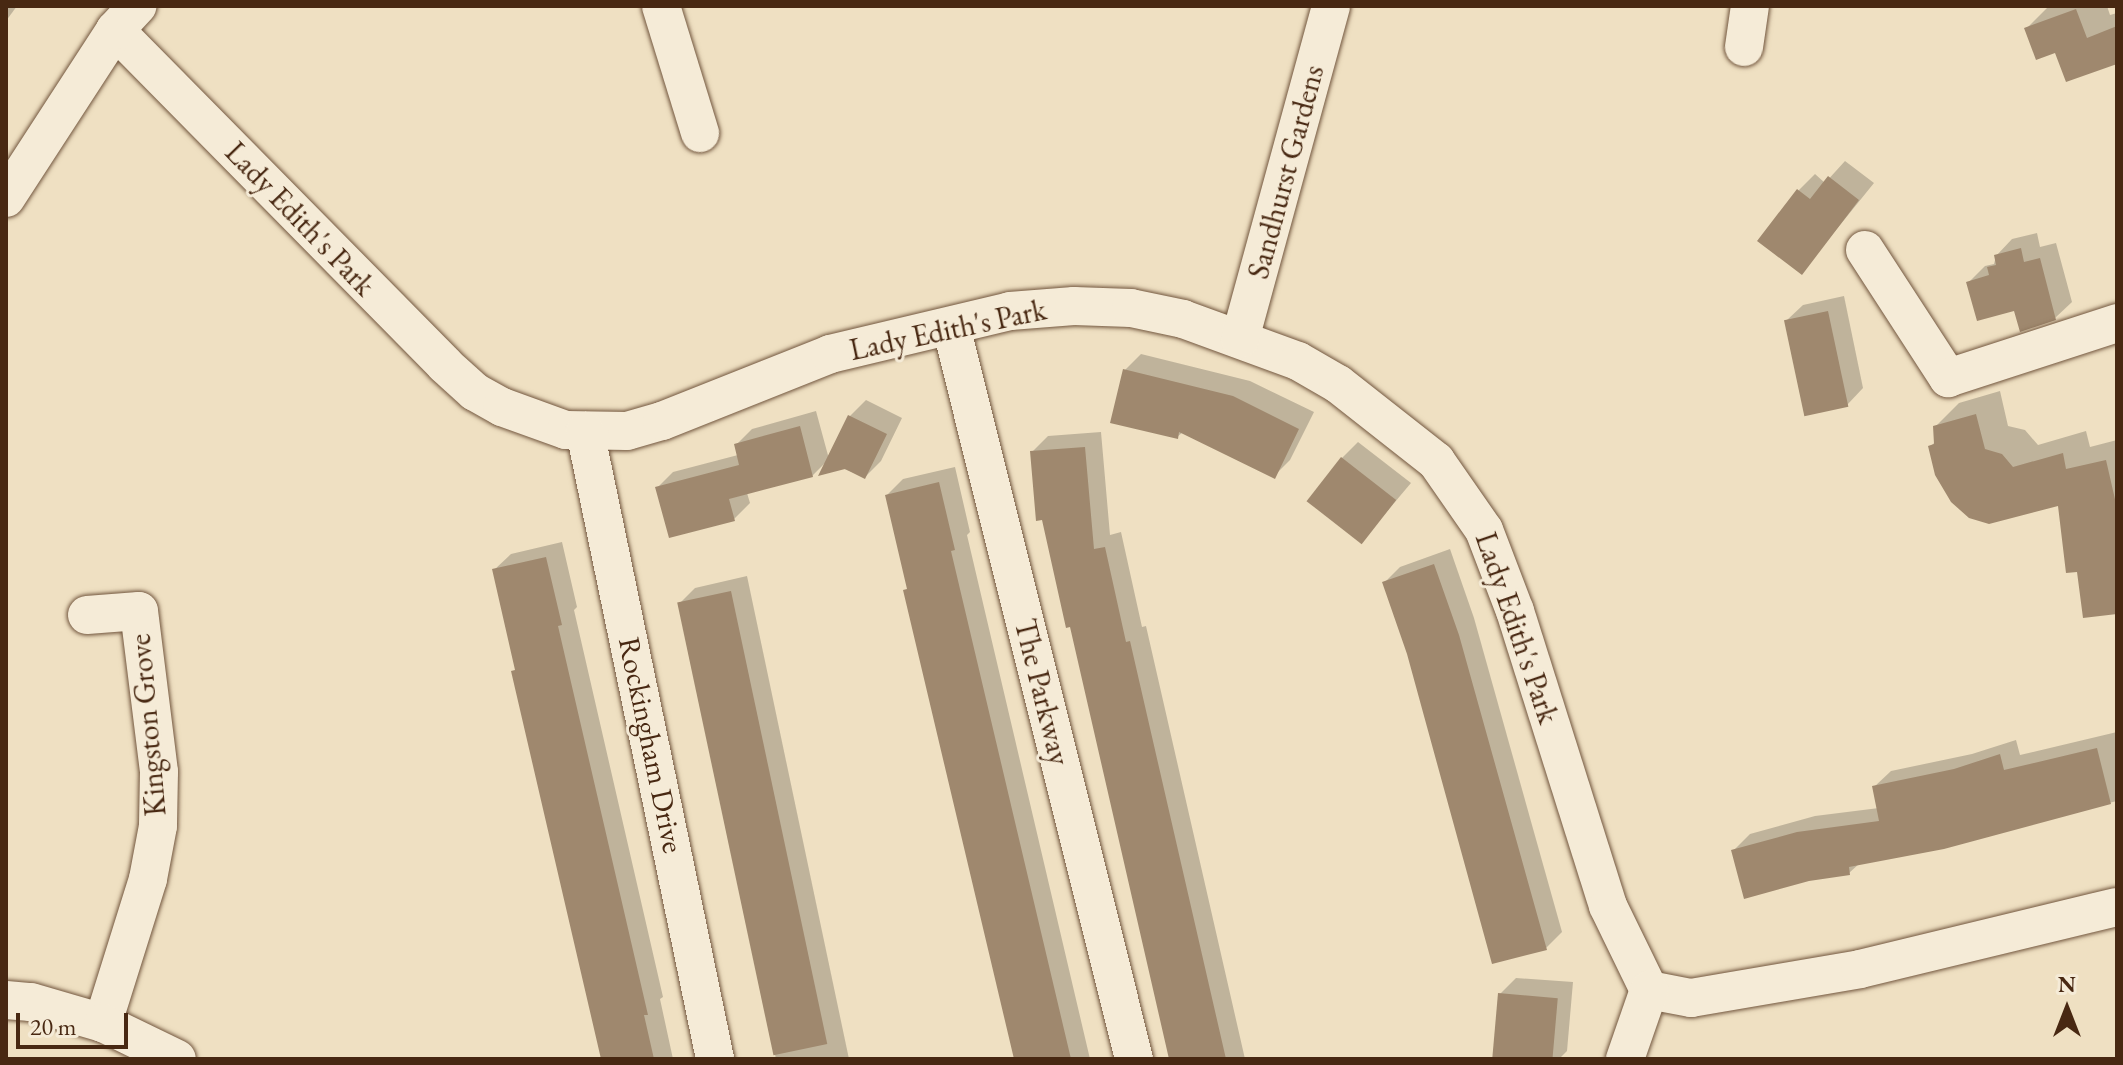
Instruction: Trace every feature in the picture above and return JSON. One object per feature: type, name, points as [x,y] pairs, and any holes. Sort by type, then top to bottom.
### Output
[{"type":"street","points":[[661,6],[700,133]]},
{"type":"street","name":"Sandhurst Gardens","points":[[1240,339],[1331,6]]},
{"type":"street","points":[[1744,47],[1750,6]]},
{"type":"street","points":[[6,198],[126,18]]},
{"type":"street","name":"Lady Edith's Park","points":[[126,18],[475,392],[502,407],[566,430],[627,431],[830,354],[1010,311],[1074,306],[1131,308],[1183,319],[1298,361],[1382,415],[1436,461],[1475,513],[1515,611],[1608,906],[1649,990]]},
{"type":"street","points":[[1865,250],[1948,378],[2117,323]]},
{"type":"street","name":"The Parkway","points":[[951,326],[1134,1059]]},
{"type":"street","name":"Rockingham Drive","points":[[585,431],[715,1059]]},
{"type":"street","name":"Kingston Grove","points":[[87,615],[139,611],[159,772],[158,826],[148,879],[103,1023]]},
{"type":"street","points":[[1625,1059],[1649,990],[1691,998],[1860,969],[2117,907]]},
{"type":"street","points":[[6,1000],[31,1002],[103,1023],[177,1059]]},
{"type":"building","points":[[2076,9],[2087,38],[2117,26],[2117,64],[2066,82],[2055,53],[2036,60],[2024,28]]},
{"type":"building","points":[[1828,176],[1859,200],[1802,275],[1757,241],[1797,189],[1810,199]]},
{"type":"building","points":[[2021,248],[2024,262],[2040,258],[2056,320],[2020,332],[2014,311],[1977,321],[1966,282],[1989,275],[1987,267],[1996,265],[1994,255]]},
{"type":"building","points":[[1828,311],[1848,407],[1804,416],[1784,320]]},
{"type":"building","points":[[1123,369],[1233,396],[1299,429],[1275,479],[1179,432],[1178,439],[1110,423]]},
{"type":"building","points":[[1976,414],[1985,449],[2002,454],[2013,467],[2063,453],[2066,469],[2106,460],[2117,508],[2117,614],[2083,618],[2077,572],[2066,573],[2058,506],[1989,524],[1969,518],[1951,502],[1935,475],[1928,446],[1934,444],[1933,426]]},
{"type":"building","points":[[848,415],[887,434],[865,479],[845,469],[818,476]]},
{"type":"building","points":[[800,426],[813,477],[729,499],[735,521],[669,538],[655,487],[739,465],[734,444]]},
{"type":"building","points":[[1085,447],[1094,549],[1105,547],[1126,642],[1130,641],[1226,1059],[1169,1059],[1070,627],[1066,628],[1042,520],[1036,521],[1030,451]]},
{"type":"building","points":[[1341,457],[1396,500],[1362,544],[1307,501]]},
{"type":"building","points":[[939,482],[955,550],[951,551],[1071,1059],[1014,1059],[903,590],[907,589],[885,495]]},
{"type":"building","points":[[546,557],[562,625],[558,626],[648,1015],[644,1015],[654,1059],[601,1059],[511,671],[515,670],[492,569]]},
{"type":"building","points":[[1434,564],[1459,635],[1547,950],[1492,964],[1407,654],[1382,582]]},
{"type":"building","points":[[731,591],[827,1044],[773,1055],[677,602]]},
{"type":"building","points":[[2097,748],[2111,804],[1944,849],[1849,867],[1850,875],[1809,881],[1744,899],[1731,850],[1797,832],[1879,821],[1872,786],[1954,769],[2000,754],[2004,770]]},
{"type":"building","points":[[1498,993],[1558,998],[1552,1059],[1492,1059]]}]
